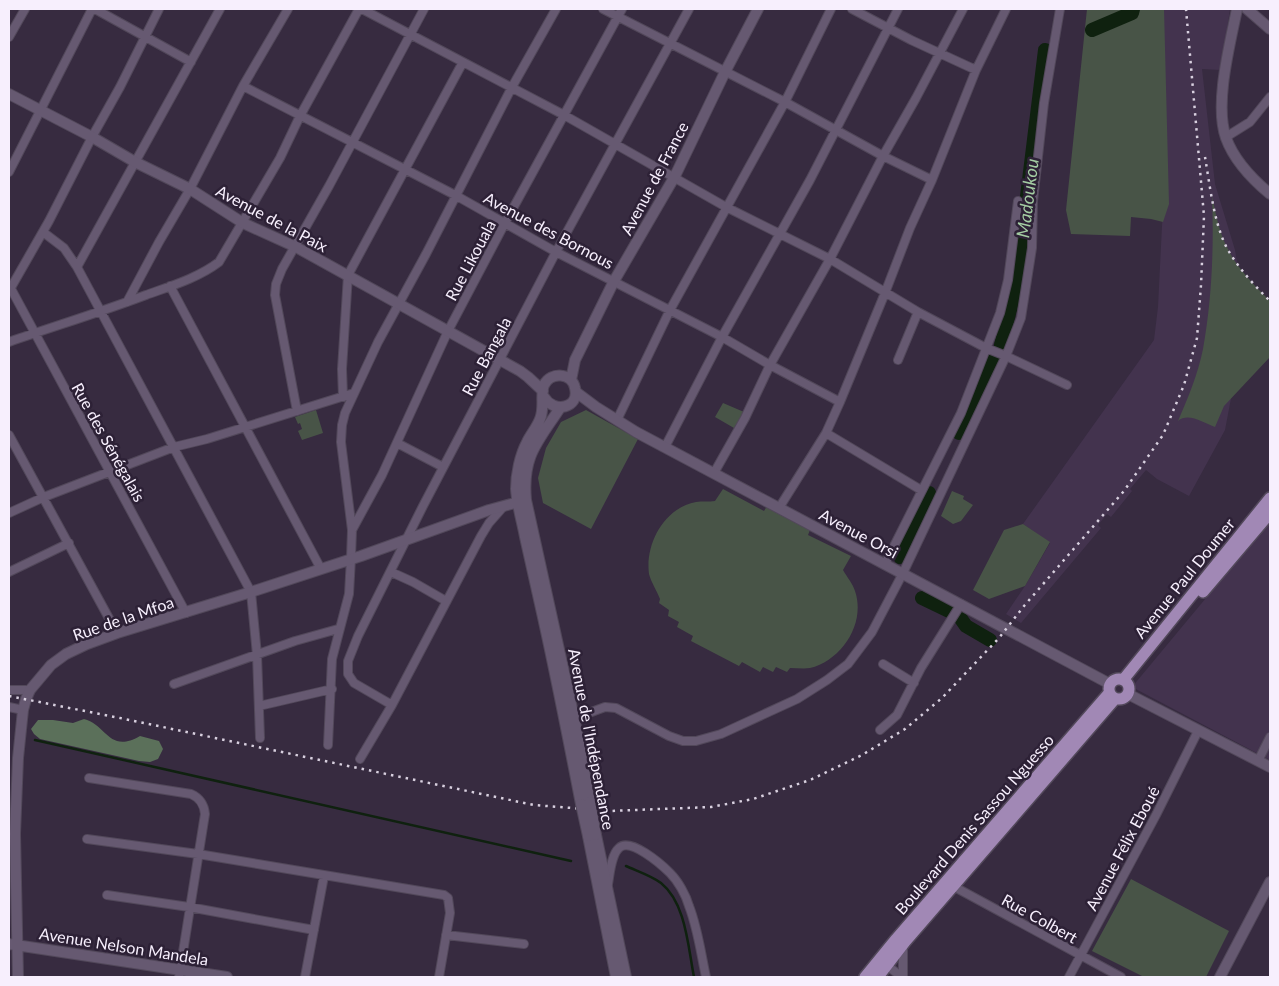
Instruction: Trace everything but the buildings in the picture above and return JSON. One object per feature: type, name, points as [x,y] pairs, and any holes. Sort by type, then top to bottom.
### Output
[{"type":"main road","name":"Avenue de France","points":[[575,360],[614,281],[675,176],[724,72],[758,9]]},
{"type":"main road","points":[[1237,9],[1223,94],[1222,110],[1226,137],[1240,163],[1270,194]]},
{"type":"main road","points":[[1247,9],[1270,29]]},
{"type":"main road","name":"Avenue de la Paix","points":[[9,94],[190,189],[243,223],[296,247],[520,371]]},
{"type":"main road","points":[[543,394],[544,384],[557,376],[575,360]]},
{"type":"main road","points":[[571,403],[576,392],[571,380],[575,360]]},
{"type":"main road","points":[[520,371],[530,374],[566,377],[571,380]]},
{"type":"main road","points":[[520,371],[528,377],[543,394],[547,403],[553,407],[560,408],[571,403],[596,407]]},
{"type":"main road","name":"Avenue Orsi","points":[[576,392],[616,420],[961,604],[1112,692]]},
{"type":"main road","name":"Avenue de l'Indépendance","points":[[543,394],[543,409],[520,460],[516,487],[522,504],[575,722],[585,803]]},
{"type":"main road","name":"Avenue de l'Indépendance","points":[[560,408],[527,461],[522,504],[544,621],[592,836],[616,977]]},
{"type":"main road","name":"Rue de la Mfoa","points":[[18,977],[13,944],[12,834],[23,710],[30,690],[51,665],[66,654],[117,633],[322,569],[481,513],[522,504]]},
{"type":"main road","name":"Avenue Paul Doumer","points":[[1127,686],[1212,582],[1269,505]]},
{"type":"main road","points":[[1127,686],[1123,699],[1112,692],[1114,681],[1127,686],[1198,731],[1270,767]]},
{"type":"main road","name":"Boulevard Denis Sassou Nguesso","points":[[865,977],[903,944],[950,884],[1112,692]]},
{"type":"main road","name":"Avenue de l'Indépendance","points":[[592,836],[607,886],[626,977]]},
{"type":"main road","points":[[1220,977],[1270,882]]},
{"type":"main road","name":"Boulevard Denis Sassou Nguesso","points":[[878,977],[883,962],[902,932],[950,884]]},
{"type":"main road","name":"Avenue Nelson Mandela","points":[[13,944],[180,973],[227,977]]},
{"type":"street","points":[[9,36],[25,9]]},
{"type":"street","points":[[9,172],[94,9],[190,62]]},
{"type":"street","points":[[9,288],[43,232],[159,9]]},
{"type":"street","points":[[76,268],[220,9]]},
{"type":"street","points":[[127,302],[190,189],[243,86],[288,9]]},
{"type":"street","points":[[9,342],[101,312],[170,286],[207,271],[219,262],[280,158],[300,116],[361,9],[411,33],[564,115],[675,176],[726,207],[830,259],[918,312],[986,348],[1067,385]]},
{"type":"street","points":[[297,411],[275,296],[276,284],[282,269],[296,247],[424,9]]},
{"type":"street","points":[[328,745],[332,659],[348,594],[351,558],[352,530],[341,442],[342,425],[354,393],[378,342],[426,254],[512,87],[556,9]]},
{"type":"street","points":[[603,9],[620,12],[671,44],[932,180]]},
{"type":"street","name":"Rue Bangala","points":[[392,705],[354,683],[348,674],[348,661],[358,636],[443,467],[556,252],[689,9]]},
{"type":"street","points":[[616,420],[670,310],[785,102],[831,9]]},
{"type":"street","points":[[852,9],[910,40],[976,70]]},
{"type":"street","points":[[665,447],[722,337],[810,180],[898,9]]},
{"type":"street","points":[[714,472],[745,418],[770,365],[830,259],[883,156],[963,9]]},
{"type":"street","points":[[779,508],[826,433],[886,293],[910,228],[932,180],[976,70],[1006,9]]},
{"type":"street","points":[[575,722],[586,714],[605,707],[616,708],[669,736],[683,741],[696,741],[721,734],[797,699],[848,664],[872,632],[903,573],[1006,356],[1021,318],[1032,248],[1033,201],[1044,103],[1060,9]]},
{"type":"street","name":"Rue Likouala","points":[[352,530],[382,475],[448,332],[504,223],[620,12]]},
{"type":"street","points":[[343,397],[342,368],[348,275],[463,62]]},
{"type":"street","name":"Avenue des Bornous","points":[[243,86],[456,195],[556,252],[722,337],[840,402]]},
{"type":"street","points":[[1226,137],[1250,122],[1270,97]]},
{"type":"street","points":[[885,564],[961,413],[1000,313],[1008,280],[1018,201]]},
{"type":"street","points":[[43,232],[64,248],[76,268],[251,592],[258,655],[260,738]]},
{"type":"street","points":[[170,286],[322,569]]},
{"type":"street","name":"Rue des Sénégalais","points":[[9,288],[110,470],[186,613]]},
{"type":"street","points":[[898,360],[918,312]]},
{"type":"street","points":[[9,513],[110,470],[174,447],[207,439],[354,393]]},
{"type":"street","points":[[826,433],[921,490]]},
{"type":"street","points":[[9,435],[12,446],[44,497],[117,633]]},
{"type":"street","points":[[397,442],[443,467]]},
{"type":"street","points":[[360,759],[392,705],[485,530],[501,509]]},
{"type":"street","points":[[9,572],[69,543]]},
{"type":"street","points":[[391,572],[446,601]]},
{"type":"street","points":[[880,730],[897,715],[961,604]]},
{"type":"street","points":[[174,684],[295,641],[338,629]]},
{"type":"street","points":[[883,664],[914,683]]},
{"type":"street","points":[[259,706],[332,689]]},
{"type":"street","points":[[9,690],[30,690]]},
{"type":"street","points":[[9,707],[23,710]]},
{"type":"street","name":"Avenue Félix Eboué","points":[[1069,977],[1156,815],[1198,731]]},
{"type":"street","points":[[1258,761],[1270,736]]},
{"type":"street","points":[[89,778],[191,794],[197,797],[204,808],[205,814],[180,973]]},
{"type":"street","points":[[87,839],[198,854],[436,893],[448,898],[450,913],[439,977]]},
{"type":"street","points":[[607,886],[615,854],[618,848],[624,844],[630,844],[640,850],[671,874],[689,905],[706,977]]},
{"type":"street","points":[[305,977],[324,876]]},
{"type":"street","name":"Rue Colbert","points":[[950,884],[1121,977]]},
{"type":"street","points":[[107,895],[314,930]]},
{"type":"street","points":[[902,932],[903,977]]},
{"type":"street","points":[[446,935],[524,944]]},
{"type":"street","points":[[883,962],[903,977]]},
{"type":"shaded area","points":[[1155,9],[1230,9],[1221,70],[1202,69],[1215,184],[1235,250],[1246,319],[1225,430],[1189,496],[1157,479],[1146,470],[1111,517],[1107,514],[1098,525],[1101,528],[1021,623],[1006,614],[1050,543],[1023,524],[1154,340],[1158,307],[1163,206]]},
{"type":"shaded area","points":[[1270,521],[1270,760],[1132,687]]},
{"type":"green space","points":[[1087,9],[1164,9],[1169,204],[1163,222],[1131,217],[1130,236],[1071,234],[1066,210]]},
{"type":"green space","points":[[1212,196],[1220,230],[1232,256],[1270,301],[1270,357],[1224,406],[1215,427],[1191,418],[1178,421],[1198,368],[1206,330],[1212,273]]},
{"type":"green space","points":[[723,403],[744,412],[734,428],[715,417]]},
{"type":"green space","points":[[316,410],[323,433],[302,440],[298,431],[302,429],[295,417]]},
{"type":"green space","points":[[586,410],[638,439],[591,529],[543,503],[538,478],[546,448],[561,422]]},
{"type":"green space","points":[[723,489],[764,511],[767,506],[810,530],[808,535],[851,556],[843,570],[854,588],[858,603],[854,627],[841,649],[822,664],[810,668],[790,668],[787,672],[776,667],[773,672],[763,667],[760,672],[742,662],[739,666],[691,641],[693,636],[677,627],[679,622],[668,616],[669,610],[659,603],[660,599],[649,574],[649,563],[650,551],[659,529],[675,512],[685,506],[696,502],[715,501]]},
{"type":"green space","points":[[952,491],[964,496],[963,499],[973,505],[961,521],[953,524],[941,516]]},
{"type":"green space","points":[[1023,524],[1050,542],[1025,586],[989,599],[973,590],[1004,530]]},
{"type":"green space","points":[[84,719],[92,722],[115,740],[121,742],[130,741],[140,736],[159,741],[163,749],[158,759],[150,762],[139,761],[40,739],[31,729],[38,720],[73,723]]},
{"type":"green space","points":[[1131,879],[1229,931],[1206,977],[1144,977],[1092,951]]},
{"type":"waterway","name":"Madoukou","points":[[1092,30],[1132,13],[1133,9]]},
{"type":"waterway","name":"Madoukou","points":[[1001,345],[1016,286],[1045,50]]},
{"type":"waterway","name":"Madoukou","points":[[959,433],[994,359]]},
{"type":"waterway","name":"Madoukou","points":[[900,557],[929,493]]},
{"type":"waterway","name":"Madoukou","points":[[922,598],[949,611]]},
{"type":"waterway","name":"Madoukou","points":[[959,616],[966,626],[990,640]]},
{"type":"waterway","points":[[35,740],[571,861]]},
{"type":"waterway","points":[[626,866],[661,883],[676,902],[685,926],[694,977]]},
{"type":"railway","points":[[9,696],[534,805],[610,811],[711,807],[753,799],[810,780],[862,755],[905,729],[942,698],[999,638],[1024,606],[1124,491],[1163,435],[1184,385],[1197,338],[1201,285],[1204,216],[1186,9]]},
{"type":"railway","points":[[1205,157],[1213,205],[1223,240],[1242,271],[1270,301]]}]
